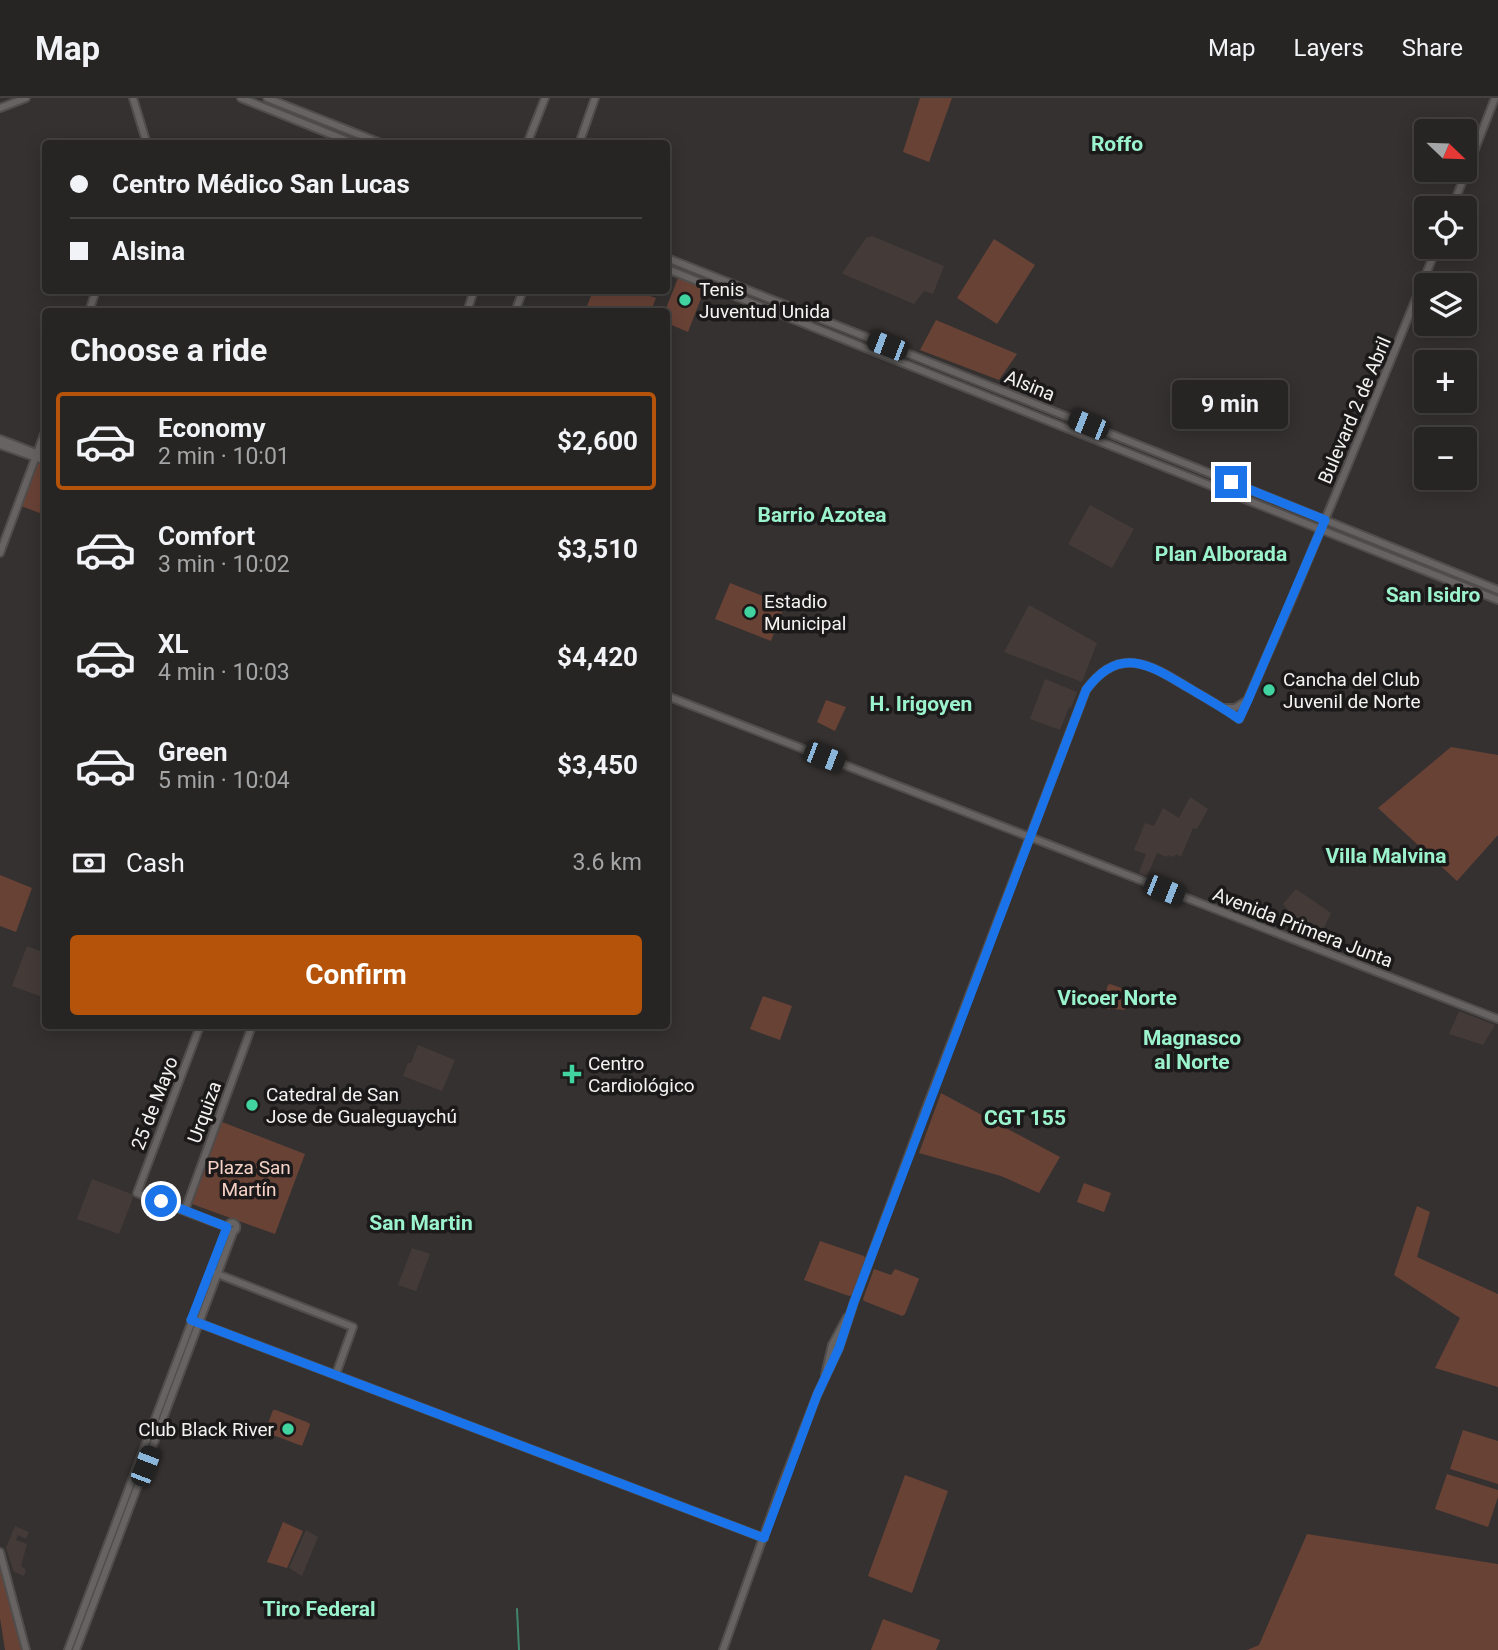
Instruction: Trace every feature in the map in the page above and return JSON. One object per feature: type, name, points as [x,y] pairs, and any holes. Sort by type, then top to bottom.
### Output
[{"type":"main road","points":[[0,108],[26,98]]},
{"type":"main road","points":[[134,98],[146,140]]},
{"type":"main road","points":[[241,98],[345,140]]},
{"type":"main road","points":[[267,98],[373,140]]},
{"type":"main road","points":[[529,140],[545,98]]},
{"type":"main road","points":[[580,140],[595,98]]},
{"type":"main road","points":[[1457,196],[1495,98]]},
{"type":"main road","name":"Alsina","points":[[670,259],[1498,590]]},
{"type":"main road","name":"Bulevard 2 de Abril","points":[[1030,837],[1086,690],[1099,674],[1127,663],[1147,665],[1222,708],[1238,709],[1248,700],[1322,529],[1432,259]]},
{"type":"main road","name":"Alsina","points":[[670,270],[1498,600]]},
{"type":"main road","points":[[0,439],[42,457]]},
{"type":"main road","points":[[0,553],[42,439]]},
{"type":"main road","points":[[0,445],[36,455]]},
{"type":"main road","name":"Avenida Primera Junta","points":[[670,697],[1498,1019]]},
{"type":"main road","points":[[723,1650],[785,1479],[834,1360],[1030,837]]},
{"type":"main road","name":"25 de Mayo","points":[[185,1210],[137,1193],[199,1029]]},
{"type":"main road","name":"Urquiza","points":[[185,1210],[251,1029]]},
{"type":"main road","points":[[188,1200],[193,1210],[229,1227]]},
{"type":"main road","points":[[185,1210],[229,1227]]},
{"type":"main road","points":[[68,1650],[191,1320],[229,1227]]},
{"type":"main road","points":[[76,1650],[218,1274],[229,1227]]},
{"type":"main road","points":[[210,1271],[353,1327],[336,1374]]},
{"type":"main road","points":[[191,1320],[764,1538]]},
{"type":"main road","points":[[0,1552],[26,1650]]},
{"type":"shaded area","points":[[872,236],[944,266],[933,294],[924,291],[914,304],[843,274],[866,238]]},
{"type":"shaded area","points":[[1090,505],[1134,529],[1112,568],[1068,544]]},
{"type":"shaded area","points":[[1029,605],[1097,643],[1082,682],[1004,652]]},
{"type":"shaded area","points":[[1045,679],[1077,692],[1060,730],[1030,719]]},
{"type":"shaded area","points":[[1190,797],[1208,809],[1197,829],[1193,828],[1181,857],[1176,854],[1174,857],[1167,857],[1157,853],[1147,876],[1139,873],[1146,854],[1134,850],[1145,823],[1154,826],[1163,808],[1179,818]]},
{"type":"shaded area","points":[[1296,889],[1331,913],[1316,944],[1310,941],[1283,904]]},
{"type":"shaded area","points":[[27,946],[42,952],[42,997],[12,986]]},
{"type":"shaded area","points":[[1459,1011],[1495,1025],[1483,1045],[1449,1034]]},
{"type":"shaded area","points":[[418,1045],[455,1060],[442,1091],[403,1076]]},
{"type":"shaded area","points":[[92,1179],[134,1195],[119,1234],[77,1219]]},
{"type":"shaded area","points":[[412,1248],[430,1254],[416,1291],[398,1285]]},
{"type":"shaded area","points":[[15,1526],[29,1532],[26,1539],[18,1535],[16,1540],[27,1544],[21,1566],[26,1570],[24,1576],[14,1572],[6,1548]]},
{"type":"shaded area","points":[[306,1530],[318,1537],[302,1576],[289,1568]]},
{"type":"green space","points":[[920,98],[952,98],[929,162],[903,152]]},
{"type":"green space","points":[[994,239],[1035,265],[997,324],[957,298]]},
{"type":"green space","name":"Tenis Juventud Unida","points":[[678,278],[705,288],[688,332],[670,324],[670,308],[666,308]]},
{"type":"green space","points":[[592,294],[644,294],[656,298],[652,308],[586,308]]},
{"type":"green space","points":[[936,320],[1017,354],[999,380],[920,350]]},
{"type":"green space","points":[[38,462],[42,464],[42,514],[21,506]]},
{"type":"green space","name":"Estadio Municipal","points":[[730,583],[785,605],[771,641],[715,619]]},
{"type":"green space","points":[[826,700],[846,707],[835,731],[817,722]]},
{"type":"green space","points":[[1451,747],[1498,755],[1498,835],[1457,881],[1378,808]]},
{"type":"green space","points":[[0,875],[32,888],[16,932],[0,926]]},
{"type":"green space","points":[[1110,984],[1131,992],[1125,1010],[1103,1008],[1101,1005]]},
{"type":"green space","points":[[763,996],[792,1006],[780,1040],[750,1029]]},
{"type":"green space","points":[[941,1093],[1060,1157],[1039,1193],[1001,1176],[919,1153]]},
{"type":"green space","name":"Plaza San Martín","points":[[222,1122],[305,1154],[275,1234],[192,1204]]},
{"type":"green space","points":[[1084,1183],[1111,1193],[1104,1212],[1077,1202]]},
{"type":"green space","points":[[1417,1206],[1430,1212],[1417,1257],[1498,1294],[1498,1387],[1435,1368],[1460,1318],[1394,1275]]},
{"type":"green space","points":[[820,1241],[864,1256],[866,1260],[852,1295],[804,1280]]},
{"type":"green space","points":[[874,1269],[891,1275],[895,1269],[919,1279],[902,1316],[864,1301]]},
{"type":"green space","name":"Club Black River","points":[[273,1410],[309,1423],[302,1446],[265,1432]]},
{"type":"green space","points":[[1463,1430],[1498,1441],[1498,1484],[1450,1469]]},
{"type":"green space","points":[[1447,1474],[1498,1490],[1488,1527],[1435,1509]]},
{"type":"green space","points":[[905,1475],[948,1491],[912,1593],[868,1576]]},
{"type":"green space","points":[[283,1522],[303,1531],[287,1568],[267,1562]]},
{"type":"green space","points":[[1307,1534],[1498,1564],[1498,1650],[1247,1650],[1259,1645]]},
{"type":"green space","points":[[0,1561],[23,1650],[5,1650],[0,1618]]},
{"type":"green space","points":[[883,1619],[940,1640],[936,1650],[871,1650]]},
{"type":"waterway","points":[[517,1609],[519,1650]]},
{"type":"place","name":"Tenis Juventud Unida","points":[[685,300]]},
{"type":"place","name":"Estadio Municipal","points":[[750,612]]},
{"type":"place","name":"Cancha del Club Juvenil de Norte","points":[[1269,690]]},
{"type":"place","name":"Centro Cardiológico","points":[[572,1074]]},
{"type":"place","name":"Catedral de San Jose de Gualeguaychú","points":[[252,1105]]},
{"type":"place","name":"Club Black River","points":[[288,1429]]},
{"type":"district","name":"Roffo","points":[[1117,144]]},
{"type":"district","name":"Barrio Azotea","points":[[822,515]]},
{"type":"district","name":"Plan Alborada","points":[[1221,554]]},
{"type":"district","name":"San Isidro","points":[[1433,595]]},
{"type":"district","name":"H. Irigoyen","points":[[921,704]]},
{"type":"district","name":"Villa Malvina","points":[[1386,856]]},
{"type":"district","name":"Vicoer Norte","points":[[1117,998]]},
{"type":"district","name":"Magnasco al Norte","points":[[1192,1050]]},
{"type":"district","name":"CGT 155","points":[[1025,1118]]},
{"type":"district","name":"San Martin","points":[[421,1223]]},
{"type":"district","name":"Tiro Federal","points":[[319,1609]]},
{"type":"route","points":[[161,1201],[227,1227],[191,1320],[764,1538],[817,1395],[848,1324],[932,1093],[1086,690],[1094,678],[1104,671],[1127,663],[1140,663],[1166,674],[1239,719],[1248,700],[1325,520],[1231,482]]}]
